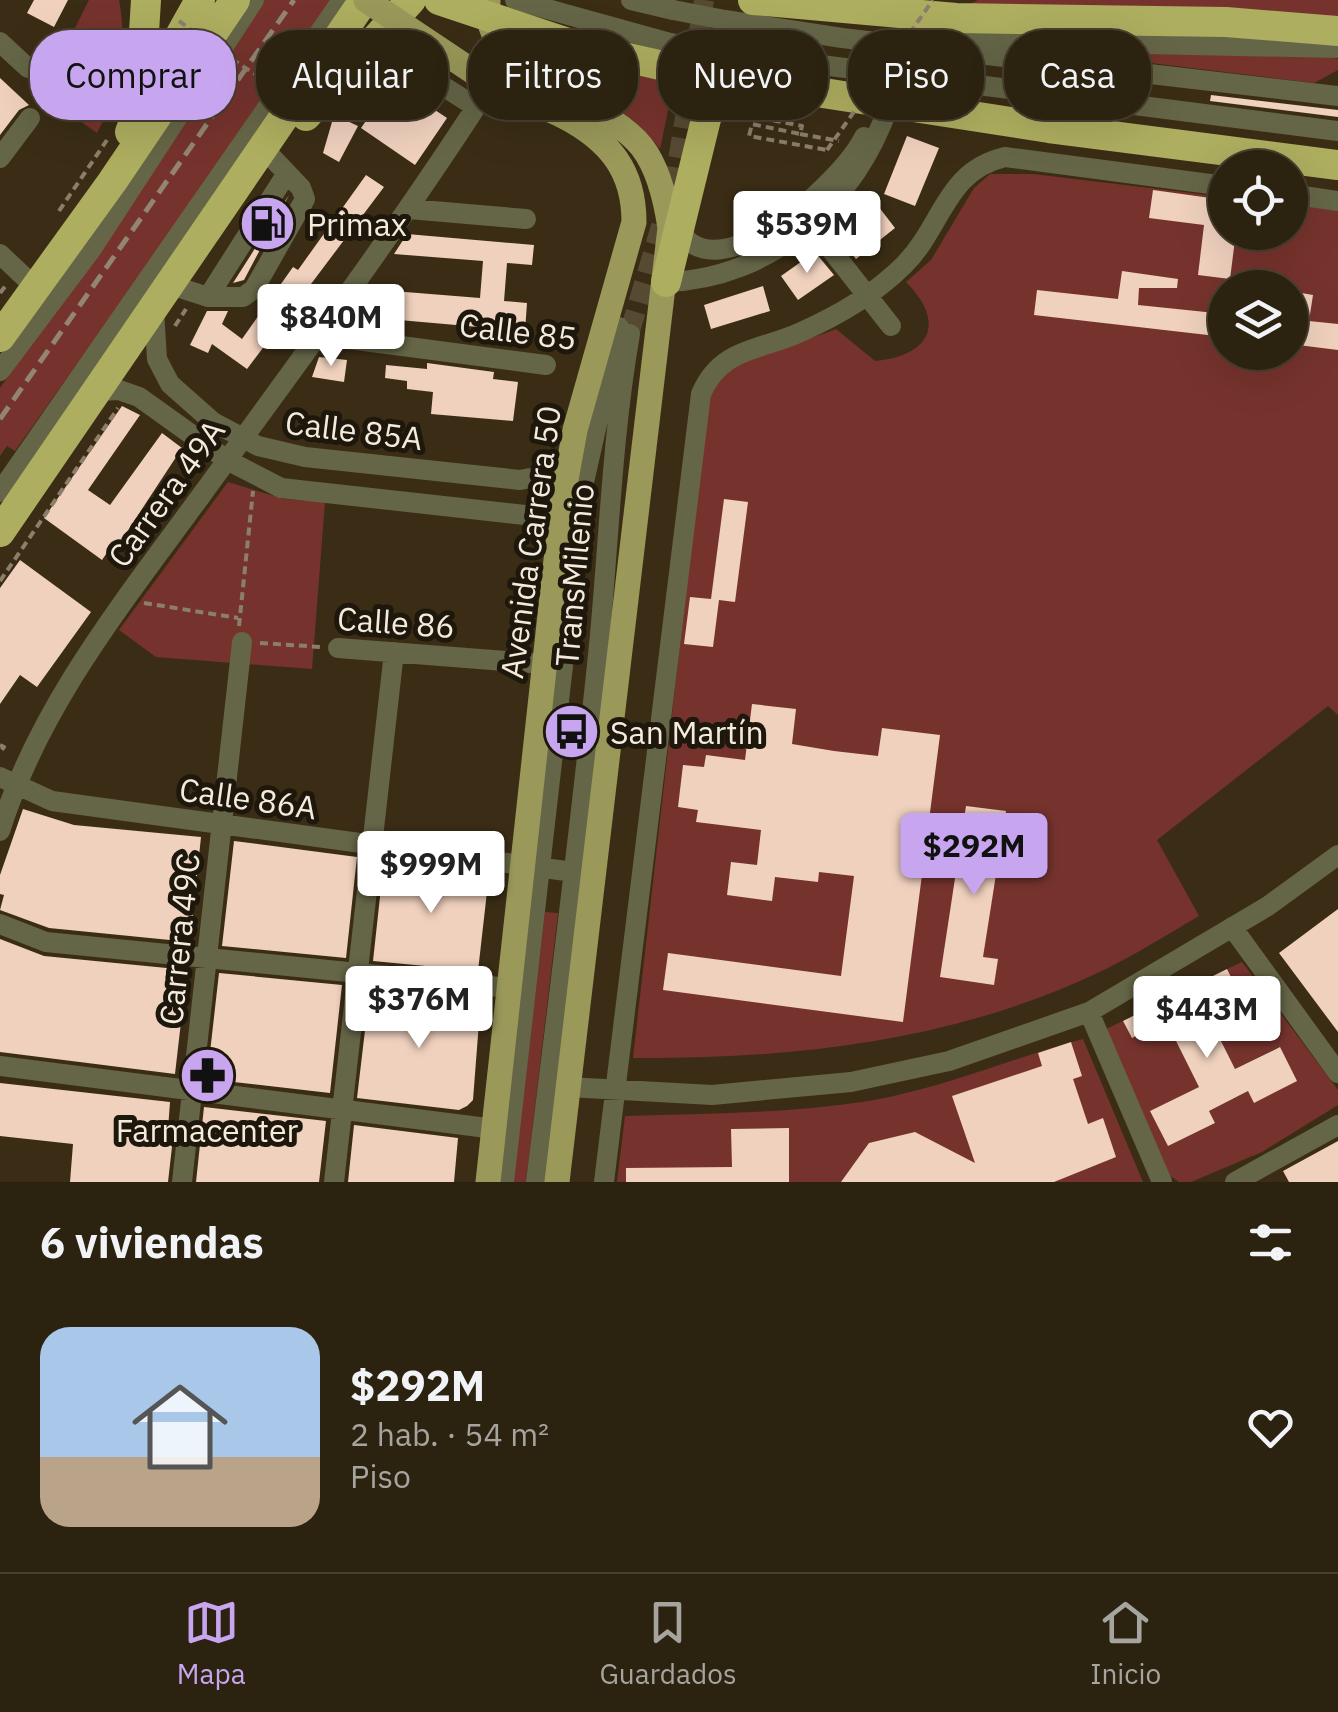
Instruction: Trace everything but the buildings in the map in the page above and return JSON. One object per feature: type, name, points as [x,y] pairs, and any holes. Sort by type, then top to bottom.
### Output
[{"type":"highway","points":[[144,30],[146,0]]},
{"type":"highway","points":[[0,337],[26,279],[112,182],[235,0]]},
{"type":"highway","points":[[274,159],[365,0]]},
{"type":"highway","points":[[0,532],[221,212],[274,159],[410,0]]},
{"type":"highway","points":[[439,0],[566,30]]},
{"type":"highway","points":[[753,0],[956,18],[1320,34]]},
{"type":"highway","points":[[984,117],[1338,165]]},
{"type":"highway","points":[[112,182],[135,120]]},
{"type":"highway","points":[[666,282],[673,220],[705,120]]},
{"type":"main road","name":"Avenida Carrera 50","points":[[365,0],[484,79],[592,133],[618,158],[634,202],[629,242],[567,471],[544,664],[532,866],[509,988],[488,1182]]},
{"type":"main road","points":[[488,0],[490,26],[505,55],[527,72],[616,120],[644,149],[673,220]]},
{"type":"main road","points":[[557,1182],[583,873],[666,282]]},
{"type":"street","points":[[0,372],[91,250],[254,0]]},
{"type":"street","points":[[0,492],[342,0]]},
{"type":"street","points":[[515,0],[575,30]]},
{"type":"street","points":[[631,0],[725,20],[842,38],[1336,95]]},
{"type":"street","points":[[842,38],[1320,34],[1338,48]]},
{"type":"street","points":[[0,42],[28,68]]},
{"type":"street","points":[[828,76],[1338,130]]},
{"type":"street","name":"Carrera 49A","points":[[0,831],[8,782],[46,718],[126,600],[409,210],[476,107],[448,89]]},
{"type":"street","points":[[0,158],[30,118]]},
{"type":"street","points":[[666,282],[732,270],[766,255],[805,216],[875,120]]},
{"type":"street","points":[[604,1182],[619,1090],[701,394],[710,372],[731,357],[797,334],[866,294],[904,265],[933,228],[956,186],[978,164],[1005,157],[1208,184]]},
{"type":"street","points":[[208,297],[271,225],[306,200],[274,159]]},
{"type":"street","points":[[171,285],[231,300],[254,289],[271,225],[274,159]]},
{"type":"street","points":[[1308,196],[1338,200]]},
{"type":"street","points":[[409,210],[526,218]]},
{"type":"street","points":[[673,220],[690,242],[724,248],[805,216]]},
{"type":"street","points":[[805,216],[892,326]]},
{"type":"street","points":[[0,254],[26,279]]},
{"type":"street","name":"Calle 85A","points":[[154,311],[157,359],[170,384],[214,422],[242,439],[290,454],[520,480],[567,471]]},
{"type":"street","name":"TransMilenio","points":[[504,1182],[532,866],[584,482],[624,329],[583,873],[536,1182]]},
{"type":"street","name":"Calle 85","points":[[318,335],[546,365]]},
{"type":"street","name":"Calle 85A","points":[[100,391],[120,390],[138,397],[254,477],[301,492],[560,519]]},
{"type":"street","name":"Carrera 49C","points":[[182,1182],[242,642]]},
{"type":"street","name":"Calle 86","points":[[338,648],[544,664]]},
{"type":"street","points":[[334,1182],[394,652]]},
{"type":"street","name":"Calle 86A","points":[[8,782],[52,800],[583,873]]},
{"type":"street","points":[[568,1087],[712,1094],[851,1082],[950,1061],[1089,1012],[1232,927],[1338,856]]},
{"type":"street","points":[[0,924],[46,942],[509,988]]},
{"type":"street","points":[[1232,927],[1338,1073]]},
{"type":"street","points":[[1089,1012],[1162,1182]]},
{"type":"street","points":[[0,1066],[495,1128]]},
{"type":"street","points":[[1235,1182],[1274,1174],[1338,1125]]},
{"type":"path","points":[[752,124],[750,136],[827,150],[932,0]]},
{"type":"path","points":[[190,10],[256,72]]},
{"type":"path","points":[[735,121],[841,142],[847,112]]},
{"type":"path","points":[[771,120],[802,126],[800,134]]},
{"type":"path","points":[[54,218],[107,140]]},
{"type":"path","points":[[0,293],[26,279]]},
{"type":"path","points":[[242,642],[238,618],[254,477]]},
{"type":"path","points":[[126,600],[238,618]]},
{"type":"path","name":"Calle 86","points":[[242,642],[338,648]]},
{"type":"shaded area","points":[[89,0],[119,0],[123,30],[74,30]]},
{"type":"shaded area","points":[[263,0],[336,0],[315,30],[256,30],[256,112],[15,451],[7,446],[0,456],[0,388],[95,255],[184,120],[236,120],[236,41]]},
{"type":"shaded area","points":[[978,0],[1338,0],[1338,17],[966,6]]},
{"type":"shaded area","points":[[1151,52],[1312,54],[1338,59],[1338,70],[1314,83],[1151,63]]},
{"type":"shaded area","points":[[638,72],[658,78],[658,120],[666,120],[660,149],[633,120],[638,120]]},
{"type":"shaded area","points":[[79,120],[103,120],[97,133]]},
{"type":"shaded area","points":[[990,174],[1033,174],[1208,195],[1208,250],[1308,250],[1308,206],[1338,210],[1338,715],[1328,706],[1157,840],[1199,916],[1106,969],[993,1013],[875,1041],[755,1055],[633,1058],[709,390],[717,379],[746,361],[836,329],[875,361],[909,352],[920,345],[929,324],[919,297],[906,282],[931,260],[974,188]]},
{"type":"shaded area","points":[[228,482],[284,499],[325,502],[312,669],[156,657],[119,630]]},
{"type":"shaded area","points":[[545,912],[558,913],[526,1182],[513,1182]]},
{"type":"shaded area","points":[[1242,962],[1338,1090],[1338,1105],[1262,1152],[1191,1182],[1179,1182],[1166,1173],[1106,1029],[1123,1021],[1132,1038],[1166,1021],[1199,1087],[1151,1111],[1168,1146],[1215,1123],[1209,1111],[1248,1091],[1255,1102],[1296,1081],[1279,1047],[1235,1069],[1202,1003],[1235,987],[1227,969]]},
{"type":"shaded area","points":[[1083,1039],[1143,1182],[617,1182],[625,1116],[788,1110],[885,1098]]},
{"type":"tunnel","points":[[630,331],[675,179],[704,0]]},
{"type":"tunnel","points":[[261,219],[276,228]]},
{"type":"railway","points":[[0,419],[294,0]]},
{"type":"place","name":"Primax","points":[[268,224]]},
{"type":"place","name":"San Martín","points":[[571,732]]},
{"type":"place","name":"Farmacenter","points":[[207,1076]]}]
